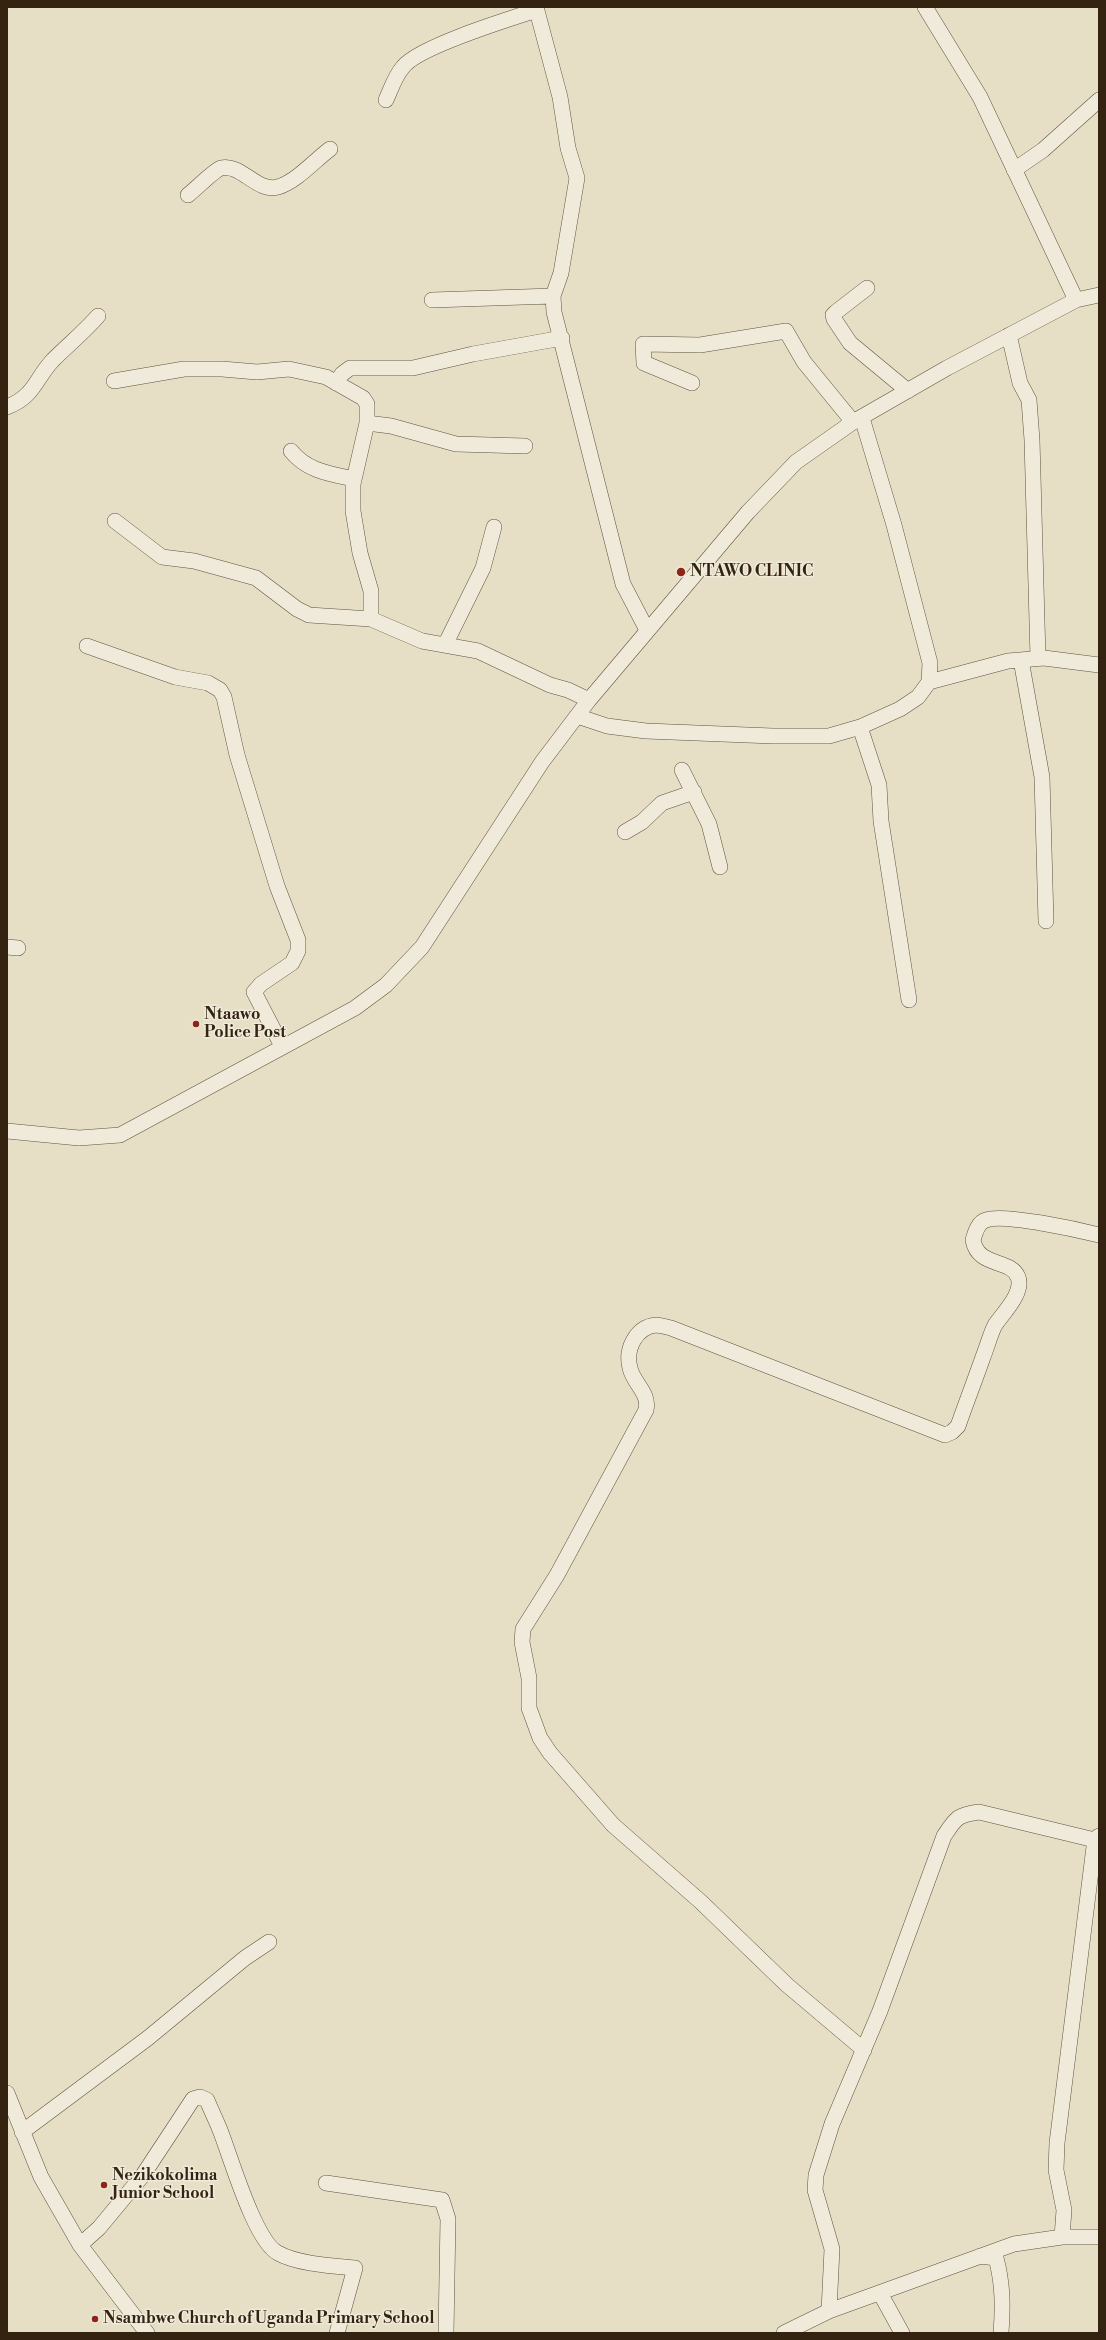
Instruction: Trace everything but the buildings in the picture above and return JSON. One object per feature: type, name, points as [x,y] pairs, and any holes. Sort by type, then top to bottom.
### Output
[{"type":"street","points":[[925,7],[980,97],[1076,300]]},
{"type":"street","points":[[386,100],[403,66],[417,55],[536,8],[560,97],[568,148],[577,178],[561,273],[553,296],[555,316],[562,338],[597,486],[623,584],[647,630]]},
{"type":"street","points":[[1014,170],[1043,150],[1099,100]]},
{"type":"street","points":[[188,195],[220,169],[230,167],[263,185],[276,188],[289,182],[330,149]]},
{"type":"street","points":[[867,288],[836,312],[833,315],[834,319],[850,343],[883,368],[908,391]]},
{"type":"street","points":[[7,1131],[79,1138],[120,1135],[282,1046],[355,1008],[386,985],[406,966],[422,947],[542,762],[589,700],[748,512],[796,462],[857,420],[1009,335],[1076,300],[1099,295]]},
{"type":"street","points":[[432,300],[553,296]]},
{"type":"street","points":[[7,407],[17,403],[33,390],[53,360],[98,316]]},
{"type":"street","points":[[577,716],[607,726],[646,731],[773,736],[829,736],[860,727],[900,710],[918,697],[929,682],[930,663],[894,525],[857,420],[804,362],[786,331],[700,345],[643,344],[644,363],[692,383]]},
{"type":"street","points":[[1009,335],[1020,383],[1029,400],[1032,440],[1038,658]]},
{"type":"street","points":[[336,383],[342,374],[350,368],[413,368],[474,354],[562,338]]},
{"type":"street","points":[[114,381],[184,369],[222,369],[257,372],[289,370],[326,377],[363,398],[367,404],[367,423],[354,479],[353,511],[360,552],[371,591],[371,619]]},
{"type":"street","points":[[367,423],[391,426],[456,444],[525,446]]},
{"type":"street","points":[[291,451],[299,462],[319,471],[354,479]]},
{"type":"street","points":[[115,521],[162,557],[194,561],[256,578],[297,609],[309,615],[371,619],[422,641],[478,651],[550,685],[568,690],[589,700]]},
{"type":"street","points":[[445,645],[483,568],[494,527]]},
{"type":"street","points":[[87,646],[175,677],[208,683],[220,690],[224,697],[237,755],[277,886],[298,940],[298,951],[292,963],[261,984],[254,992],[282,1046]]},
{"type":"street","points":[[929,682],[1008,661],[1038,658],[1099,665]]},
{"type":"street","points":[[1021,660],[1042,777],[1046,921]]},
{"type":"street","points":[[860,727],[879,785],[881,821],[909,1000]]},
{"type":"street","points":[[682,770],[709,824],[720,867]]},
{"type":"street","points":[[625,832],[642,822],[662,803],[694,792]]},
{"type":"street","points":[[864,2050],[787,1985],[701,1902],[613,1825],[550,1753],[540,1738],[529,1708],[529,1678],[522,1642],[523,1629],[561,1568],[646,1410],[648,1403],[630,1368],[628,1355],[635,1336],[645,1328],[657,1325],[671,1328],[945,1435],[952,1432],[958,1426],[995,1326],[1016,1293],[1019,1282],[1017,1274],[1008,1268],[983,1258],[978,1252],[973,1240],[980,1224],[985,1220],[1002,1218],[1075,1228],[1099,1235]]},
{"type":"street","points":[[829,2311],[832,2249],[815,2190],[816,2175],[832,2124],[864,2050],[944,1836],[963,1814],[979,1812],[1098,1839],[1057,2143],[1056,2170],[1064,2210],[1062,2237]]},
{"type":"street","points":[[22,2132],[88,2084],[246,1958],[269,1942]]},
{"type":"street","points":[[7,2093],[40,2176],[80,2245],[147,2333]]},
{"type":"street","points":[[80,2245],[99,2228],[143,2175],[193,2099],[200,2097],[206,2100],[220,2130],[238,2185],[264,2237],[277,2253],[299,2260],[355,2268],[337,2333]]},
{"type":"street","points":[[326,2183],[442,2200],[448,2218],[446,2333]]},
{"type":"street","points":[[784,2333],[829,2311],[1014,2244],[1062,2237],[1099,2237]]},
{"type":"street","points":[[979,2256],[996,2258],[1002,2280],[1003,2304],[1001,2333]]},
{"type":"street","points":[[880,2293],[902,2333]]},
{"type":"place","name":"NTAWO CLINIC","points":[[681,572]]},
{"type":"place","name":"Ntaawo Police Post","points":[[196,1024]]},
{"type":"place","name":"Nezikokolima Junior School","points":[[104,2185]]},
{"type":"place","name":"Nsambwe Church of Uganda Primary School","points":[[95,2319]]}]
